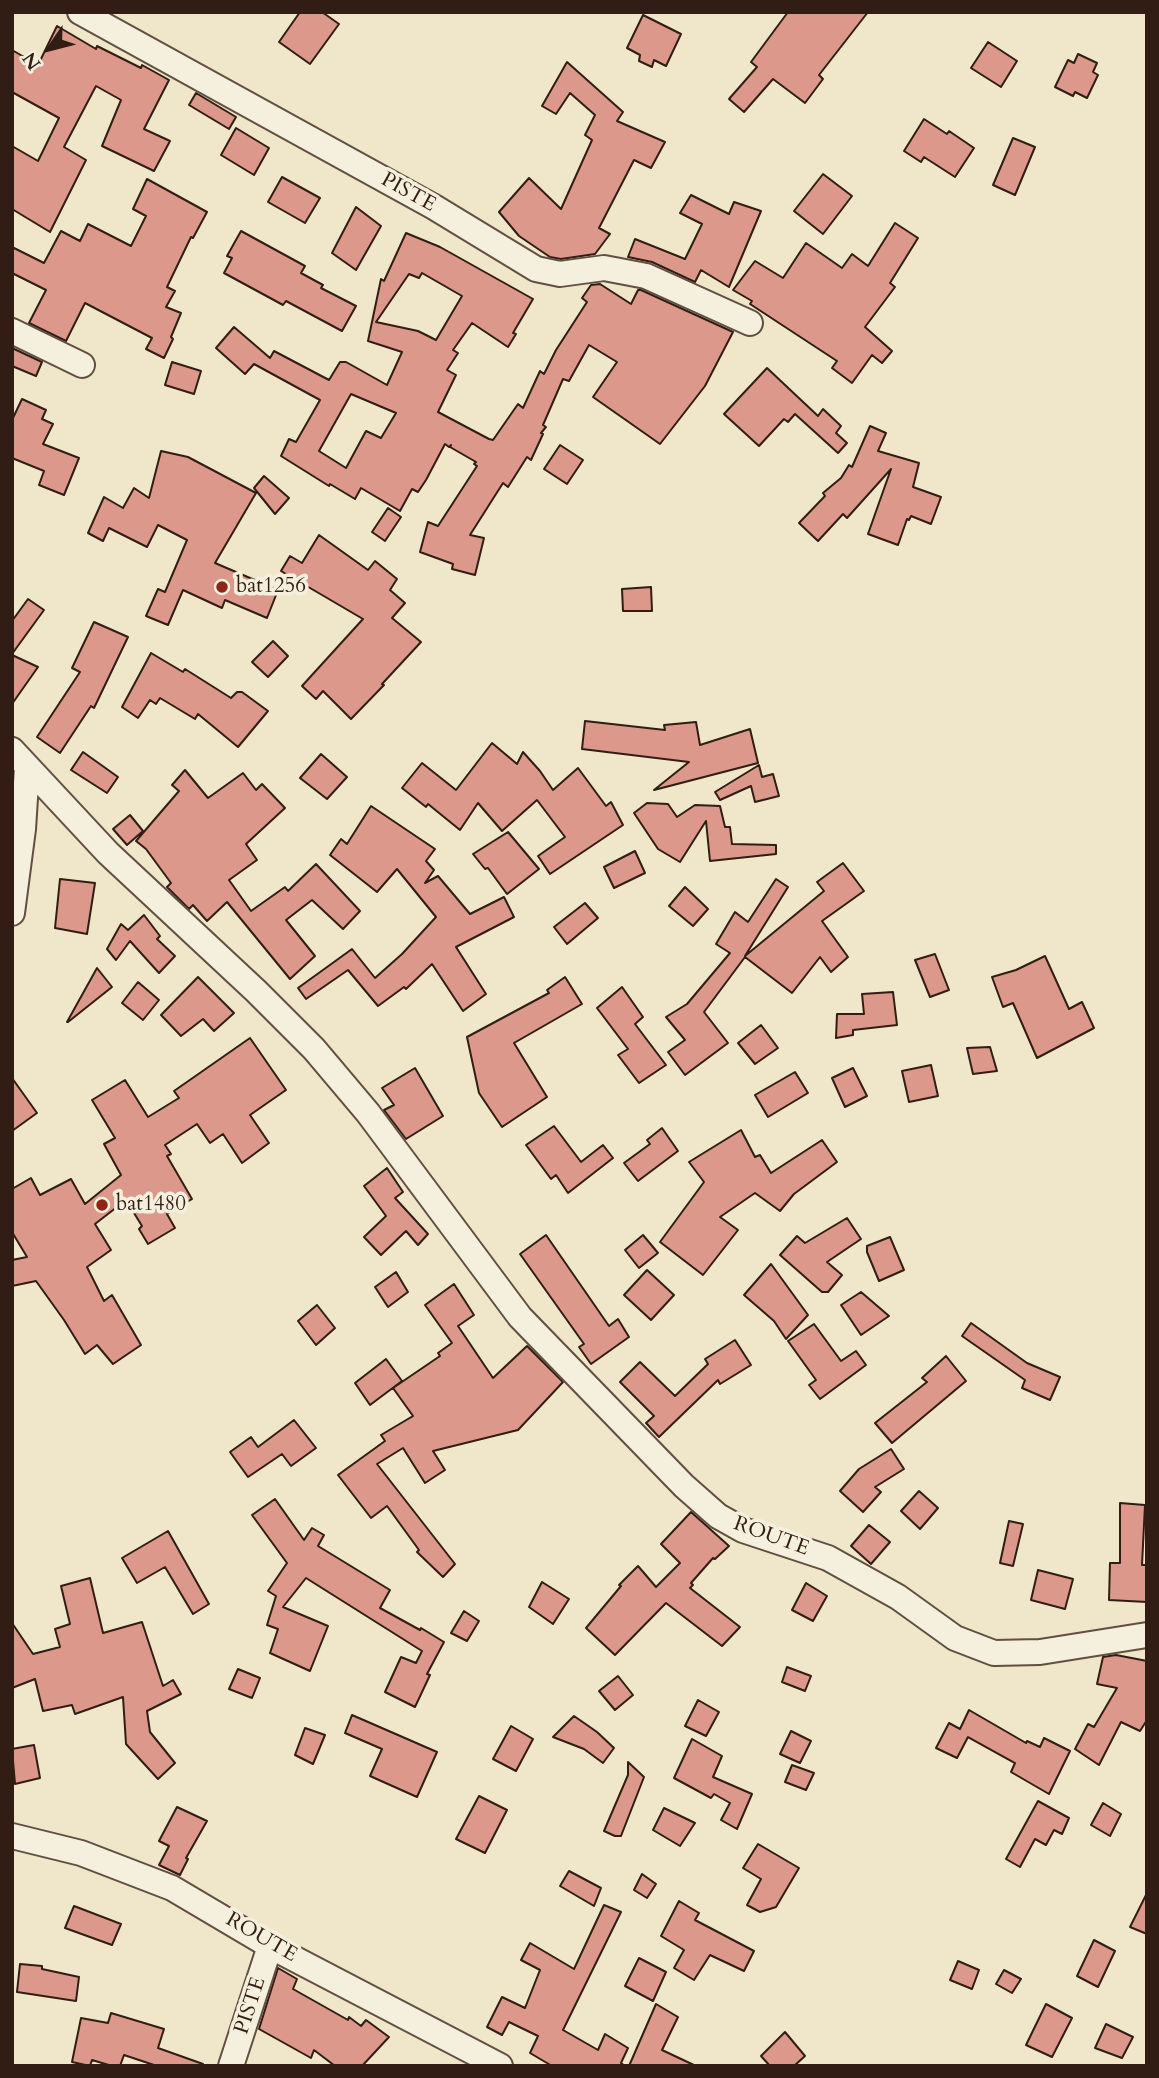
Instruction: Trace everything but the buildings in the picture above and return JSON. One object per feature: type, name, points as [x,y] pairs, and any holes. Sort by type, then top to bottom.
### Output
[{"type":"street","name":"PISTE","points":[[80,12],[434,207],[536,268],[560,274],[604,268],[646,276],[750,324]]},
{"type":"street","points":[[12,331],[82,365]]},
{"type":"street","points":[[12,913],[23,829],[20,758]]},
{"type":"street","name":"ROUTE","points":[[20,758],[108,853],[314,1049],[368,1113],[477,1263],[520,1317],[684,1486],[718,1516],[743,1530],[828,1558],[898,1597],[955,1638],[994,1653],[1040,1652],[1147,1635]]},
{"type":"street","name":"ROUTE","points":[[12,1836],[81,1853],[172,1888],[270,1946],[500,2066]]},
{"type":"street","name":"PISTE","points":[[231,2066],[270,1946]]},
{"type":"place","name":"bat1256","points":[[222,587]]},
{"type":"place","name":"bat1480","points":[[102,1205]]}]
